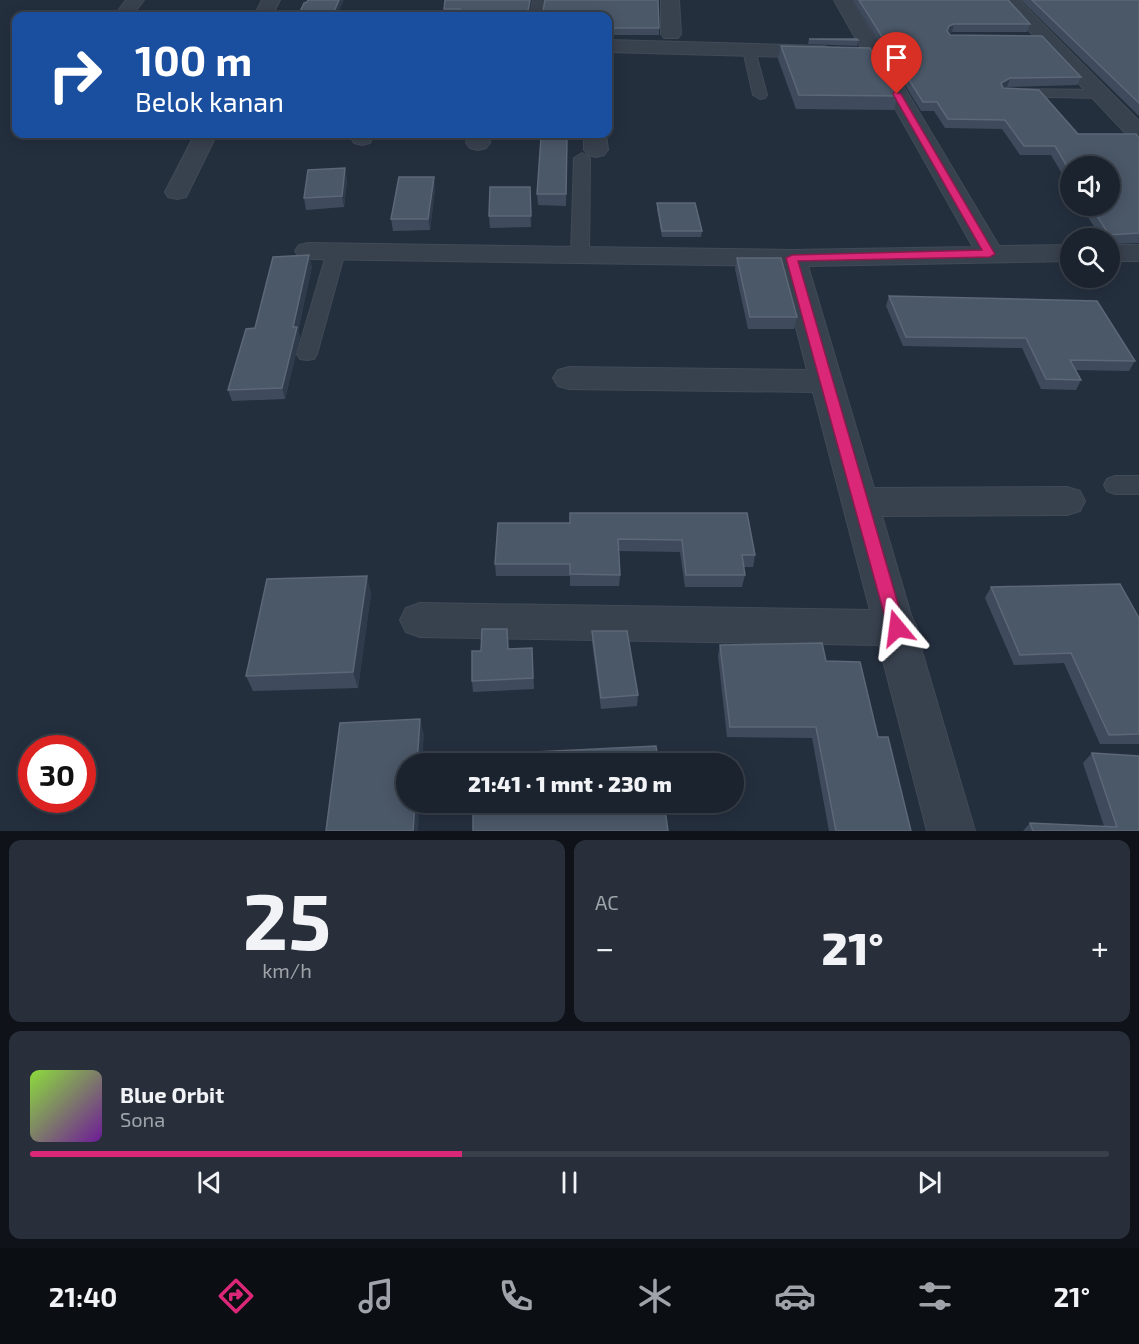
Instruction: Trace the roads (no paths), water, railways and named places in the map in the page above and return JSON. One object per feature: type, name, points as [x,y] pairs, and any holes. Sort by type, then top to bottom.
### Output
[{"type":"street","points":[[670,0],[671,33]]},
{"type":"street","points":[[843,0],[990,254]]},
{"type":"street","points":[[1009,0],[1139,134]]},
{"type":"street","points":[[612,46],[874,54]]},
{"type":"street","points":[[177,192],[204,138]]},
{"type":"street","points":[[309,251],[792,258],[1060,253]]},
{"type":"street","points":[[1120,253],[1139,253]]},
{"type":"street","points":[[792,258],[859,502],[897,628],[951,831]]},
{"type":"street","points":[[569,378],[826,381]]},
{"type":"street","points":[[859,502],[1067,501]]},
{"type":"street","points":[[420,620],[897,628]]},
{"type":"lane","points":[[1023,38],[1046,38]]},
{"type":"lane","points":[[749,50],[760,95]]},
{"type":"lane","points":[[1007,93],[1100,94]]},
{"type":"lane","points":[[580,255],[591,147]]},
{"type":"lane","points":[[307,354],[336,252]]},
{"type":"lane","points":[[1115,485],[1139,485]]}]
